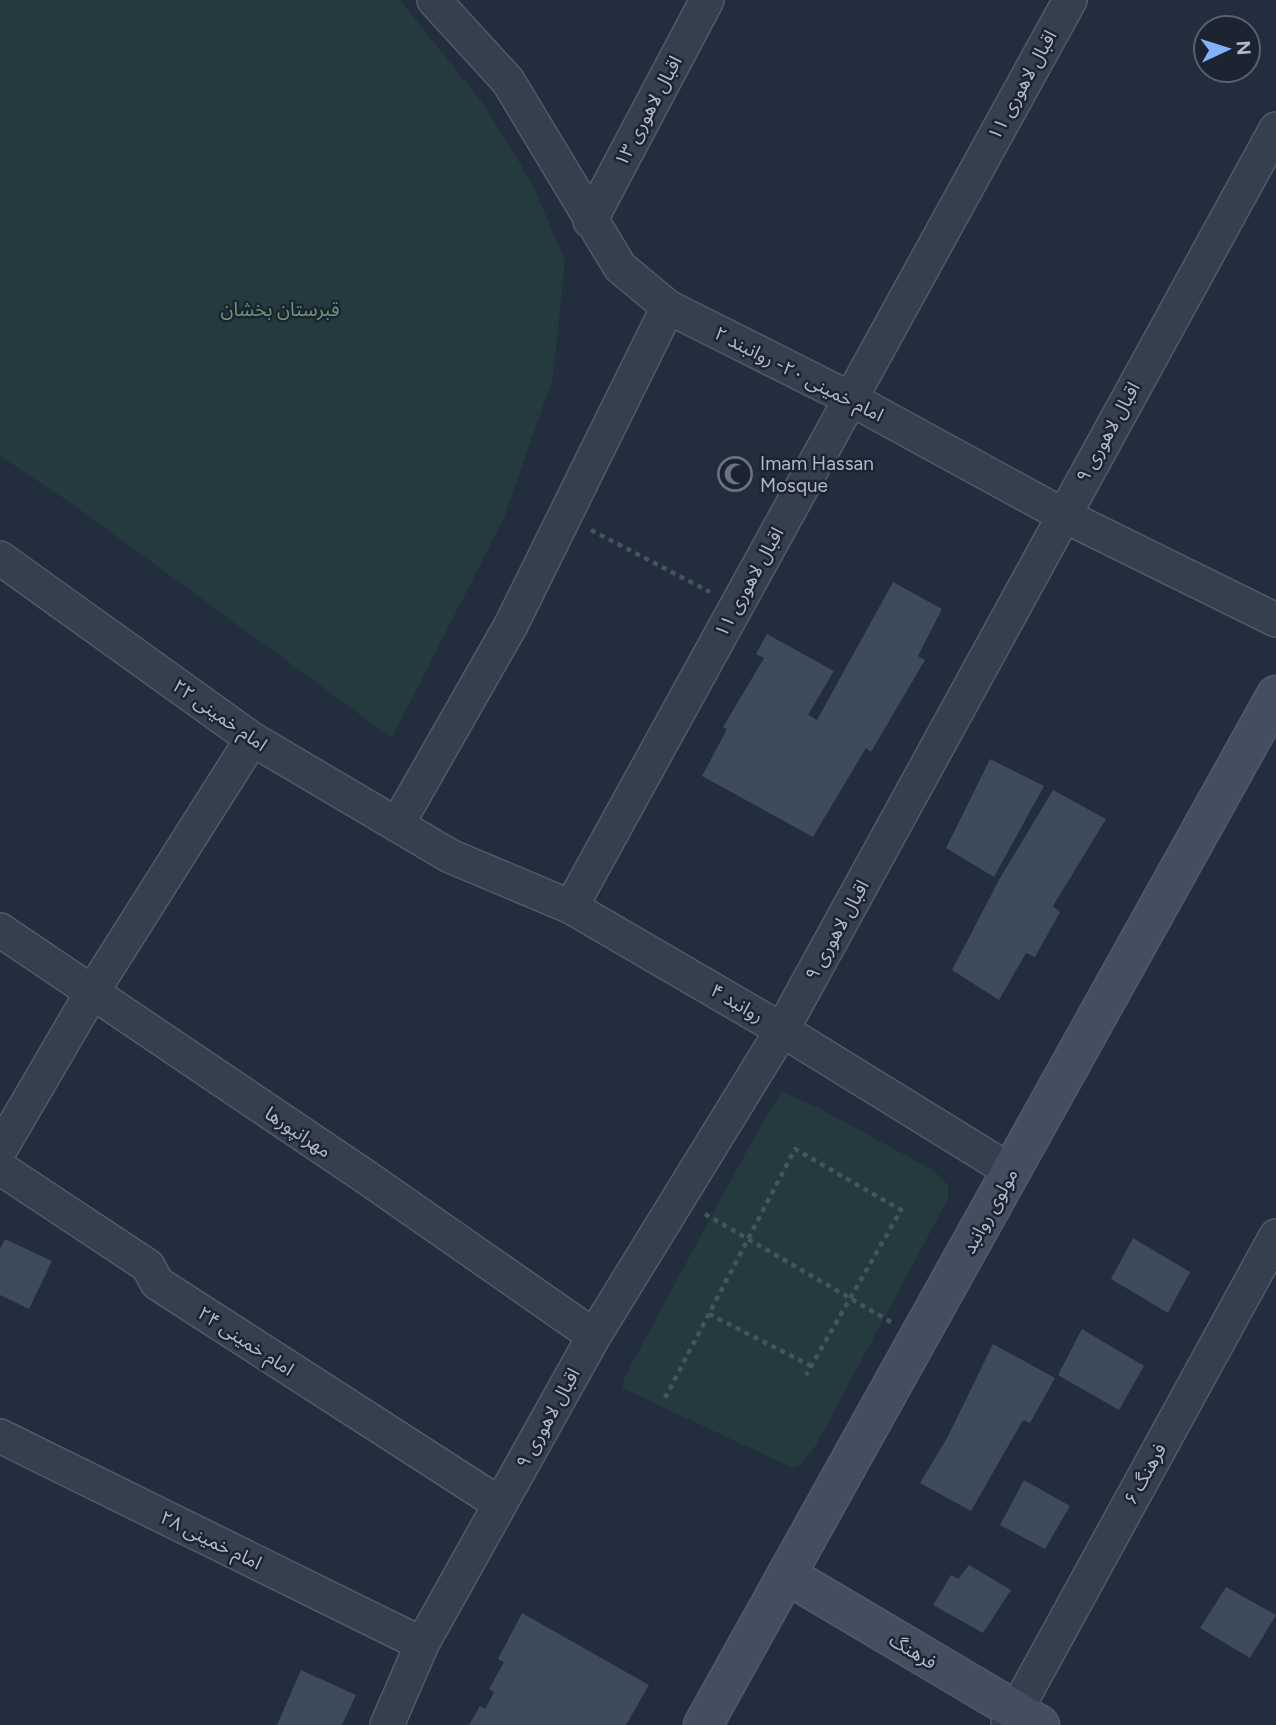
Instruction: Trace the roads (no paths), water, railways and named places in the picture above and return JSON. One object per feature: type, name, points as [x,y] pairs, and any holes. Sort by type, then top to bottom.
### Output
[{"type":"street","name":"امام خمینی ۲۰- روانبند ۲","points":[[434,0],[508,81],[558,160],[590,221],[621,267],[668,307],[849,398],[1063,514],[1276,620]]},
{"type":"street","name":"اقبال لاهوری ۱۳","points":[[590,221],[707,0]]},
{"type":"street","name":"اقبال لاهوری ۱۱","points":[[571,907],[1070,0]]},
{"type":"street","name":"اقبال لاهوری ۹","points":[[387,1725],[422,1644],[594,1336],[782,1030],[1276,129]]},
{"type":"street","points":[[397,825],[511,625],[668,307]]},
{"type":"street","name":"امام خمینی ۲۲","points":[[0,558],[252,739],[450,856]]},
{"type":"street","name":"مولوی روانبد","points":[[703,1725],[1276,695]]},
{"type":"street","points":[[0,1150],[90,994],[252,739]]},
{"type":"street","name":"روانبد ۴","points":[[450,856],[571,907],[782,1030],[1012,1172]]},
{"type":"street","name":"مهرانپورها","points":[[0,930],[90,994],[366,1177],[594,1336]]},
{"type":"street","name":"امام خمینی ۲۴","points":[[0,1168],[148,1266],[157,1283],[500,1504]]},
{"type":"street","name":"فرهنگ ۶","points":[[1021,1721],[1276,1236]]},
{"type":"street","name":"امام خمینی ۲۸","points":[[0,1436],[422,1644]]},
{"type":"street","name":"فرهنگ","points":[[787,1576],[1021,1721]]},
{"type":"place","name":"Imam Hassan Mosque","points":[[735,474]]},
{"type":"park label","name":"قبرستان بخشان","points":[[280,309]]}]
